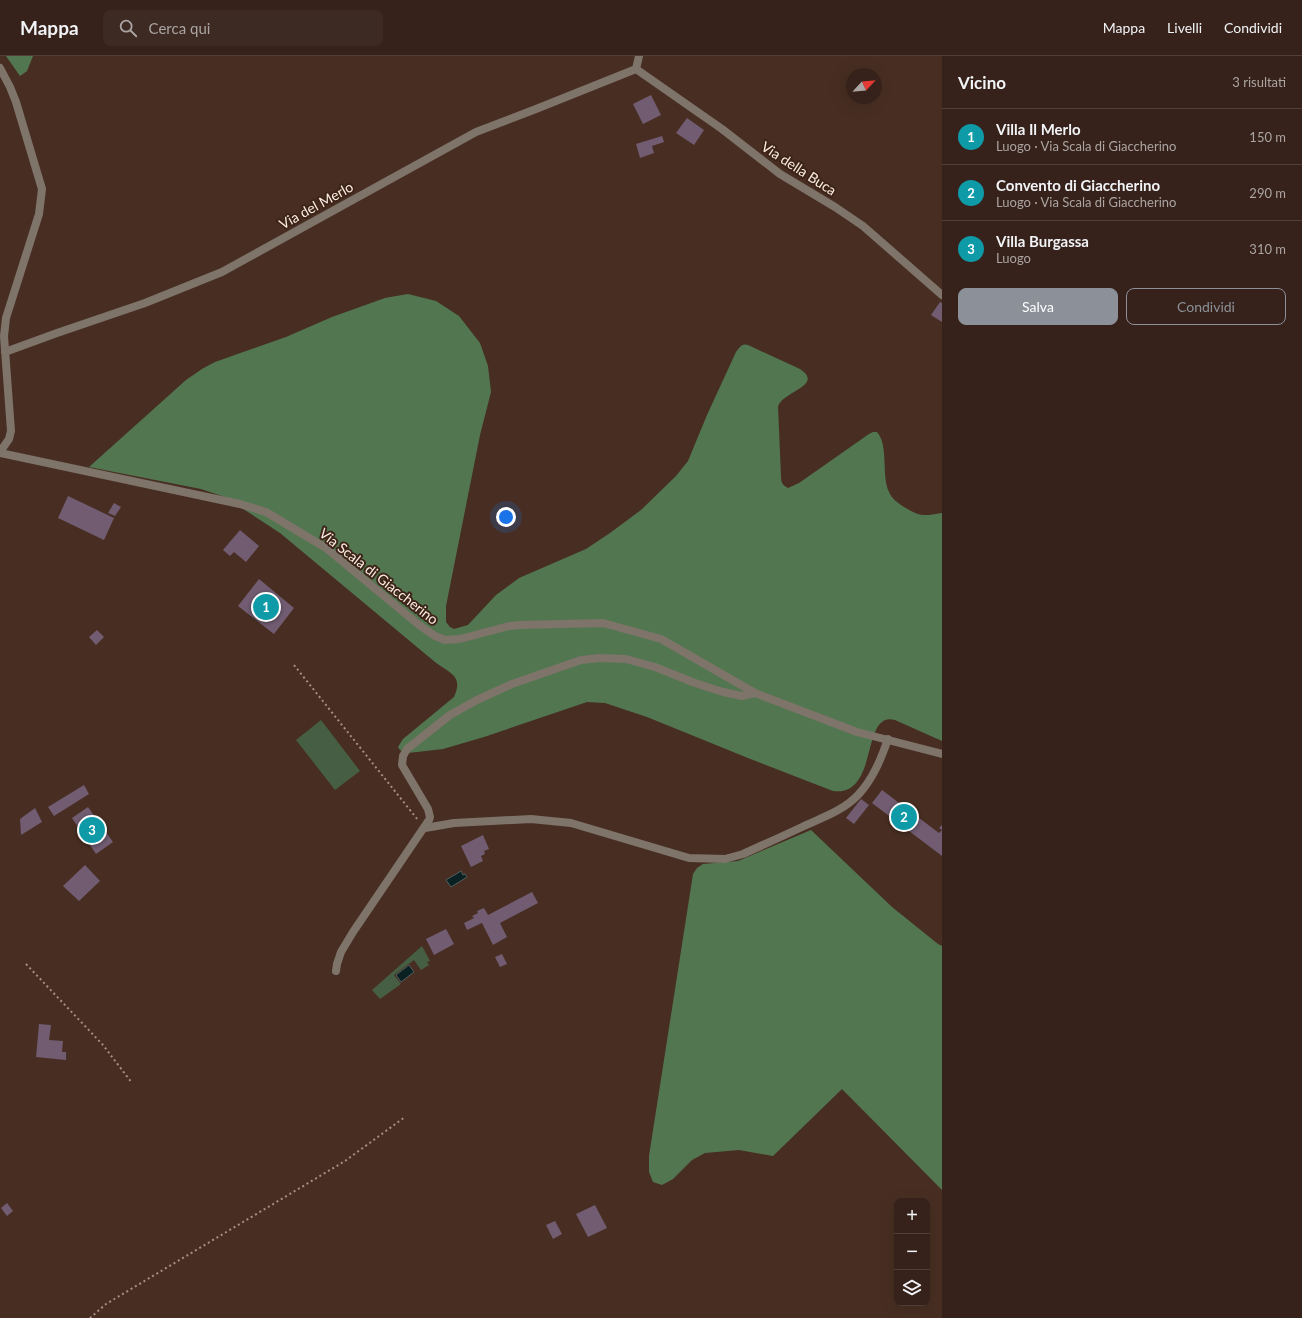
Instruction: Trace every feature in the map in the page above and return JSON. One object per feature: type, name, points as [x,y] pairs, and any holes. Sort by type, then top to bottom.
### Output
[{"type":"street","points":[[636,69],[639,56]]},
{"type":"street","points":[[0,68],[16,102],[42,189],[39,214],[6,318],[4,336],[11,435],[0,453]]},
{"type":"street","name":"Via della Buca","points":[[636,69],[722,129],[780,174],[841,210],[863,226],[942,295]]},
{"type":"street","name":"Via del Merlo","points":[[5,352],[145,303],[222,272],[476,132],[636,69]]},
{"type":"street","name":"Via Scala di Giaccherino","points":[[0,453],[240,504],[266,512],[326,548],[419,625],[440,639],[460,639],[509,626],[603,623],[661,639],[754,693],[857,732],[942,754]]},
{"type":"street","points":[[336,971],[336,964],[341,952],[353,932],[430,820],[429,812],[402,765],[404,753],[417,740],[450,715],[477,700],[512,684],[581,660],[600,658],[626,659],[655,667],[695,683],[742,696],[754,693]]},
{"type":"street","points":[[425,828],[454,823],[532,819],[571,823],[689,858],[732,858],[835,812],[850,802],[858,795],[872,776],[882,758],[888,739]]},
{"type":"path","points":[[294,665],[425,828]]},
{"type":"path","points":[[26,964],[103,1045],[132,1083]]},
{"type":"path","points":[[90,1318],[106,1304],[345,1161],[404,1117]]},
{"type":"green space","points":[[6,56],[33,56],[27,71],[20,76]]},
{"type":"green space","points":[[408,294],[436,301],[459,316],[480,343],[488,366],[491,392],[480,435],[446,606],[446,622],[450,627],[454,629],[468,625],[496,595],[519,578],[586,549],[641,510],[676,476],[688,461],[736,352],[743,345],[748,345],[800,369],[806,375],[808,380],[800,388],[781,401],[778,407],[781,478],[784,486],[788,488],[799,483],[869,434],[877,432],[883,445],[885,478],[892,497],[914,513],[926,515],[942,513],[942,741],[895,720],[884,720],[877,728],[864,769],[858,781],[848,789],[833,791],[647,717],[605,703],[587,702],[484,737],[443,749],[408,753],[400,750],[398,747],[403,739],[454,697],[457,690],[457,684],[454,675],[435,662],[280,533],[225,497],[201,489],[89,467],[186,380],[202,369],[215,362],[286,337],[332,317],[385,298]]},
{"type":"green space","points":[[321,720],[360,771],[335,790],[296,740]]},
{"type":"green space","points":[[811,830],[892,907],[942,946],[942,1190],[842,1089],[773,1156],[739,1150],[705,1153],[692,1160],[673,1179],[662,1185],[653,1182],[649,1172],[649,1156],[693,874],[697,868],[703,864],[738,861]]},
{"type":"green space","points":[[422,946],[430,961],[427,962],[429,965],[421,970],[414,960],[394,975],[401,984],[380,999],[372,990]]},
{"type":"water","points":[[461,871],[463,875],[465,874],[467,877],[451,887],[446,880]]},
{"type":"water","points":[[409,965],[414,972],[401,982],[396,975]]},
{"type":"building","points":[[651,95],[661,115],[643,124],[633,104]]},
{"type":"building","points":[[687,118],[704,130],[694,145],[676,133]]},
{"type":"building","points":[[662,136],[664,142],[652,146],[654,153],[640,158],[636,144]]},
{"type":"building","points":[[940,302],[942,303],[942,322],[931,315]]},
{"type":"building","points":[[68,496],[114,518],[104,540],[58,518]]},
{"type":"building","points":[[114,503],[121,507],[115,516],[108,513]]},
{"type":"building","points":[[240,530],[259,546],[246,562],[234,552],[230,556],[223,550]]},
{"type":"building","points":[[259,579],[294,608],[274,634],[238,606]]},
{"type":"building","points":[[97,630],[104,637],[96,645],[89,637]]},
{"type":"building","points":[[84,785],[89,794],[54,816],[48,807]]},
{"type":"building","points":[[882,790],[939,833],[942,830],[942,856],[872,803]]},
{"type":"building","points":[[861,799],[869,805],[854,824],[846,818]]},
{"type":"building","points":[[88,807],[113,842],[96,854],[72,818]]},
{"type":"building","points":[[35,808],[42,822],[21,835],[20,819]]},
{"type":"building","points":[[483,835],[489,849],[484,851],[485,854],[481,856],[483,861],[471,867],[461,846]]},
{"type":"building","points":[[85,865],[100,881],[79,901],[63,886]]},
{"type":"building","points":[[532,892],[538,903],[500,923],[507,937],[493,945],[482,923],[467,930],[464,923],[474,918],[472,916],[478,913],[477,911],[484,908],[488,915]]},
{"type":"building","points":[[446,929],[454,944],[434,955],[426,939]]},
{"type":"building","points":[[502,954],[507,964],[500,967],[495,957]]},
{"type":"building","points":[[39,1024],[51,1025],[49,1040],[63,1041],[62,1052],[66,1052],[66,1060],[36,1057]]},
{"type":"building","points":[[7,1203],[13,1211],[7,1216],[1,1208]]},
{"type":"building","points":[[595,1205],[607,1228],[588,1237],[576,1214]]},
{"type":"building","points":[[555,1221],[562,1234],[553,1239],[546,1225]]},
{"type":"place","name":"Villa Il Merlo","points":[[266,607]]},
{"type":"place","name":"Convento di Giaccherino","points":[[904,817]]},
{"type":"place","name":"Villa Burgassa","points":[[92,830]]}]
